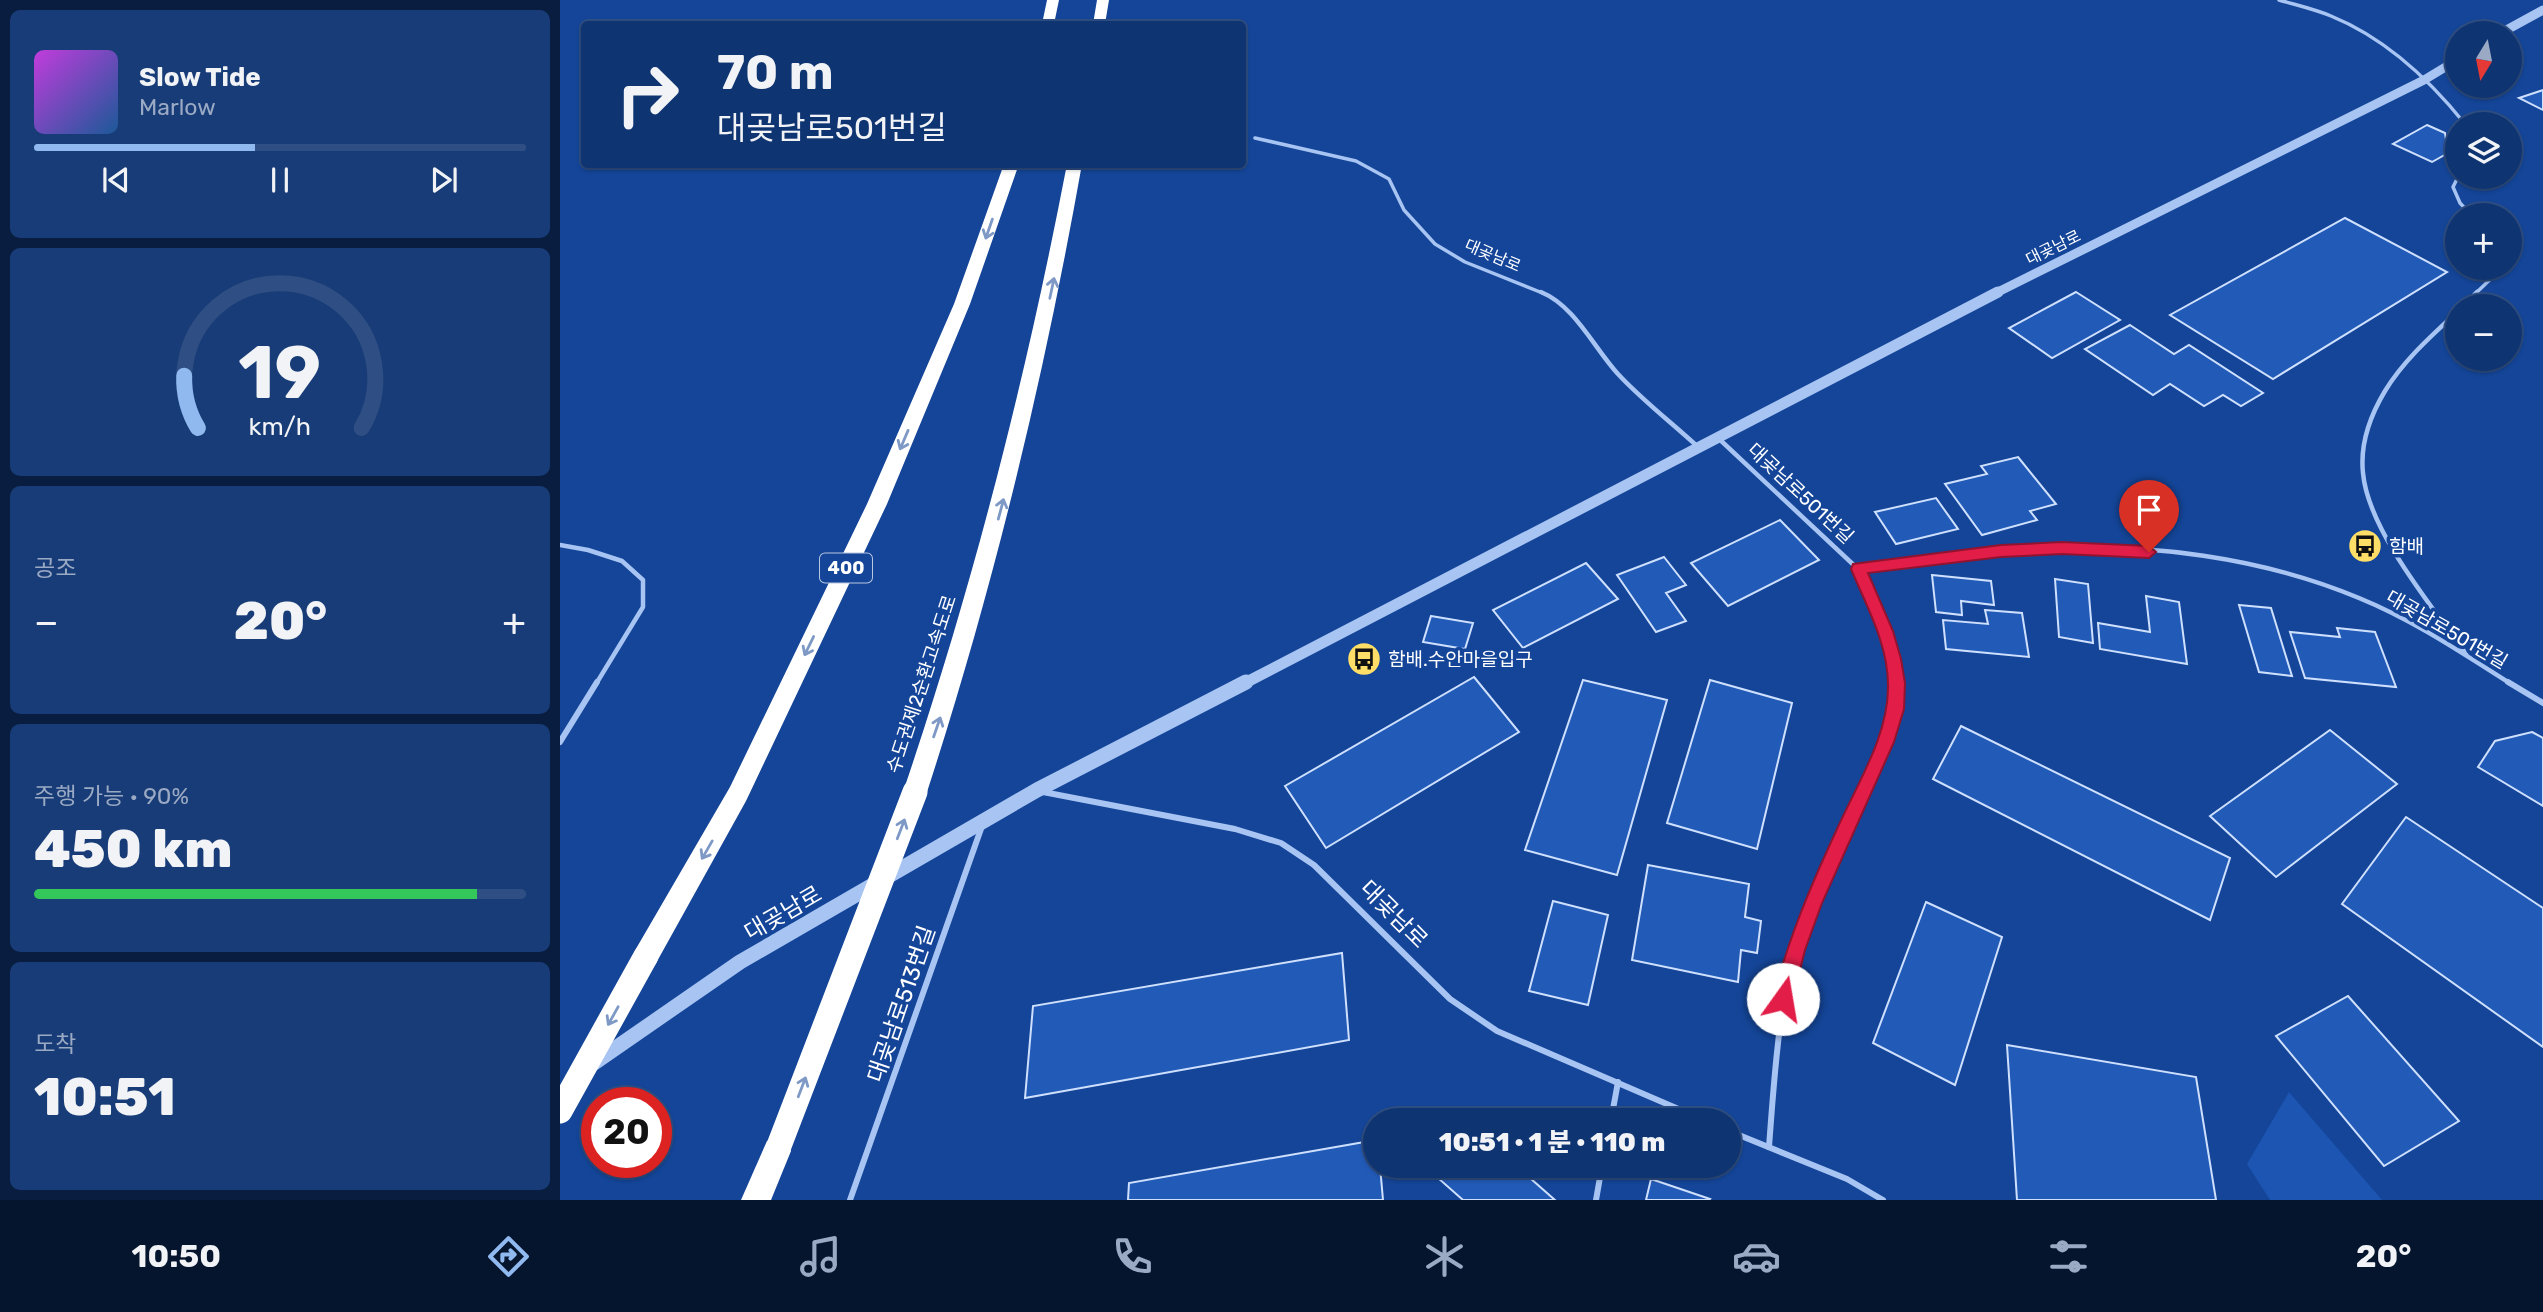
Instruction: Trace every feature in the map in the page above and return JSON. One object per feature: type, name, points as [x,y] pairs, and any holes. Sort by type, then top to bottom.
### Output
[{"type":"highway","points":[[1049,21],[1053,0]]},
{"type":"highway","points":[[1100,21],[1103,0]]},
{"type":"highway","name":"400","points":[[560,1111],[738,794],[877,504],[962,304],[1011,168]]},
{"type":"highway","name":"수도권제2순환고속도로","points":[[757,1200],[915,792],[953,683],[1017,451],[1056,269],[1074,168]]},
{"type":"street","points":[[2522,22],[2543,10]]},
{"type":"street","name":"대곶남로","points":[[560,1086],[740,962],[1037,790],[2033,274],[2445,67]]},
{"type":"lane","points":[[2279,0],[2335,17],[2382,42],[2424,79],[2454,112]]},
{"type":"lane","name":"대곶남로","points":[[1255,138],[1356,161],[1389,178],[1404,209],[1435,244],[1465,262],[1550,296],[1570,313],[1619,375],[1698,447]]},
{"type":"lane","points":[[2475,294],[2490,280]]},
{"type":"lane","points":[[2445,325],[2395,377],[2378,403],[2366,434],[2362,460],[2365,488],[2390,540],[2468,658]]},
{"type":"lane","name":"대곶남로501번길","points":[[1717,437],[1858,569],[2001,551],[2062,548],[2204,557],[2251,564],[2311,579],[2359,598],[2416,626],[2543,703]]},
{"type":"lane","points":[[560,545],[588,550],[622,561],[643,580],[643,607],[560,742]]},
{"type":"lane","points":[[1769,1147],[1780,1021],[1795,950],[1839,842],[1885,742],[1895,709],[1897,683],[1893,659],[1885,631],[1858,569]]},
{"type":"lane","name":"대곶남로","points":[[1037,790],[1235,829],[1280,843],[1314,865],[1450,999],[1497,1031],[1677,1108]]},
{"type":"lane","name":"대곶남로513번길","points":[[850,1200],[985,820]]},
{"type":"lane","points":[[1613,1108],[1618,1082]]},
{"type":"lane","points":[[1741,1136],[1847,1180],[1882,1200]]},
{"type":"lane","points":[[1596,1200],[1600,1178]]},
{"type":"shaded area","points":[[2289,1092],[2382,1200],[2270,1200],[2247,1164]]},
{"type":"building","points":[[2543,90],[2543,110],[2519,98]]},
{"type":"building","points":[[2427,125],[2445,133],[2445,155],[2432,162],[2393,144]]},
{"type":"building","points":[[2345,218],[2445,271],[2273,379],[2170,315]]},
{"type":"building","points":[[2076,292],[2120,320],[2052,358],[2009,328]]},
{"type":"building","points":[[2130,325],[2174,354],[2189,345],[2263,393],[2241,406],[2223,395],[2204,406],[2170,384],[2153,395],[2085,349]]},
{"type":"building","points":[[2018,457],[2056,504],[2030,511],[2037,520],[1982,535],[1945,484],[1987,474],[1981,466]]},
{"type":"building","points":[[1936,498],[1958,529],[1896,544],[1875,512]]},
{"type":"building","points":[[1780,520],[1819,560],[1728,606],[1691,563]]},
{"type":"building","points":[[1664,557],[1686,585],[1666,593],[1686,621],[1656,632],[1617,575]]},
{"type":"building","points":[[1586,563],[1618,599],[1523,648],[1493,610]]},
{"type":"building","points":[[1932,575],[1991,581],[1994,605],[1961,601],[1962,615],[1936,612]]},
{"type":"building","points":[[2055,579],[2088,584],[2093,643],[2059,637]]},
{"type":"building","points":[[2146,596],[2179,602],[2187,664],[2100,649],[2098,623],[2150,632]]},
{"type":"building","points":[[2239,605],[2271,608],[2292,676],[2259,672]]},
{"type":"building","points":[[1985,610],[2022,613],[2029,657],[1946,649],[1943,620],[1988,624]]},
{"type":"building","points":[[1431,616],[1473,623],[1465,649],[1423,642]]},
{"type":"building","points":[[2337,628],[2375,632],[2396,687],[2305,678],[2290,632],[2340,637]]},
{"type":"building","points":[[1474,677],[1519,732],[1326,848],[1285,786]]},
{"type":"building","points":[[1583,680],[1667,700],[1617,875],[1525,850]]},
{"type":"building","points":[[1710,680],[1792,703],[1757,849],[1667,823]]},
{"type":"building","points":[[1961,726],[2230,858],[2210,920],[1933,779]]},
{"type":"building","points":[[2330,730],[2397,784],[2276,877],[2210,816]]},
{"type":"building","points":[[2532,732],[2543,738],[2543,806],[2478,767],[2495,741]]},
{"type":"building","points":[[2406,817],[2543,908],[2543,1047],[2342,904]]},
{"type":"building","points":[[1648,865],[1749,884],[1745,917],[1761,921],[1757,953],[1741,950],[1738,982],[1632,960]]},
{"type":"building","points":[[1553,901],[1608,915],[1588,1005],[1529,991]]},
{"type":"building","points":[[1926,902],[2002,937],[1955,1085],[1873,1043]]},
{"type":"building","points":[[1342,953],[1349,1040],[1025,1098],[1033,1006]]},
{"type":"building","points":[[2348,996],[2459,1121],[2384,1166],[2276,1036]]},
{"type":"building","points":[[2007,1045],[2196,1077],[2216,1200],[2017,1200]]},
{"type":"building","points":[[1363,1142],[1363,1178],[1381,1178],[1383,1200],[1128,1200],[1129,1183]]},
{"type":"building","points":[[1438,1178],[1530,1178],[1555,1200],[1463,1200]]},
{"type":"building","points":[[1651,1179],[1710,1199],[1646,1200]]},
{"type":"place","name":"함배","points":[[2365,546]]},
{"type":"place","name":"함배.수안마을입구","points":[[1364,659]]},
{"type":"route","points":[[1783,999],[1795,950],[1813,902],[1885,742],[1895,709],[1897,683],[1893,659],[1885,631],[1858,569],[2001,551],[2062,548],[2149,552]]}]
